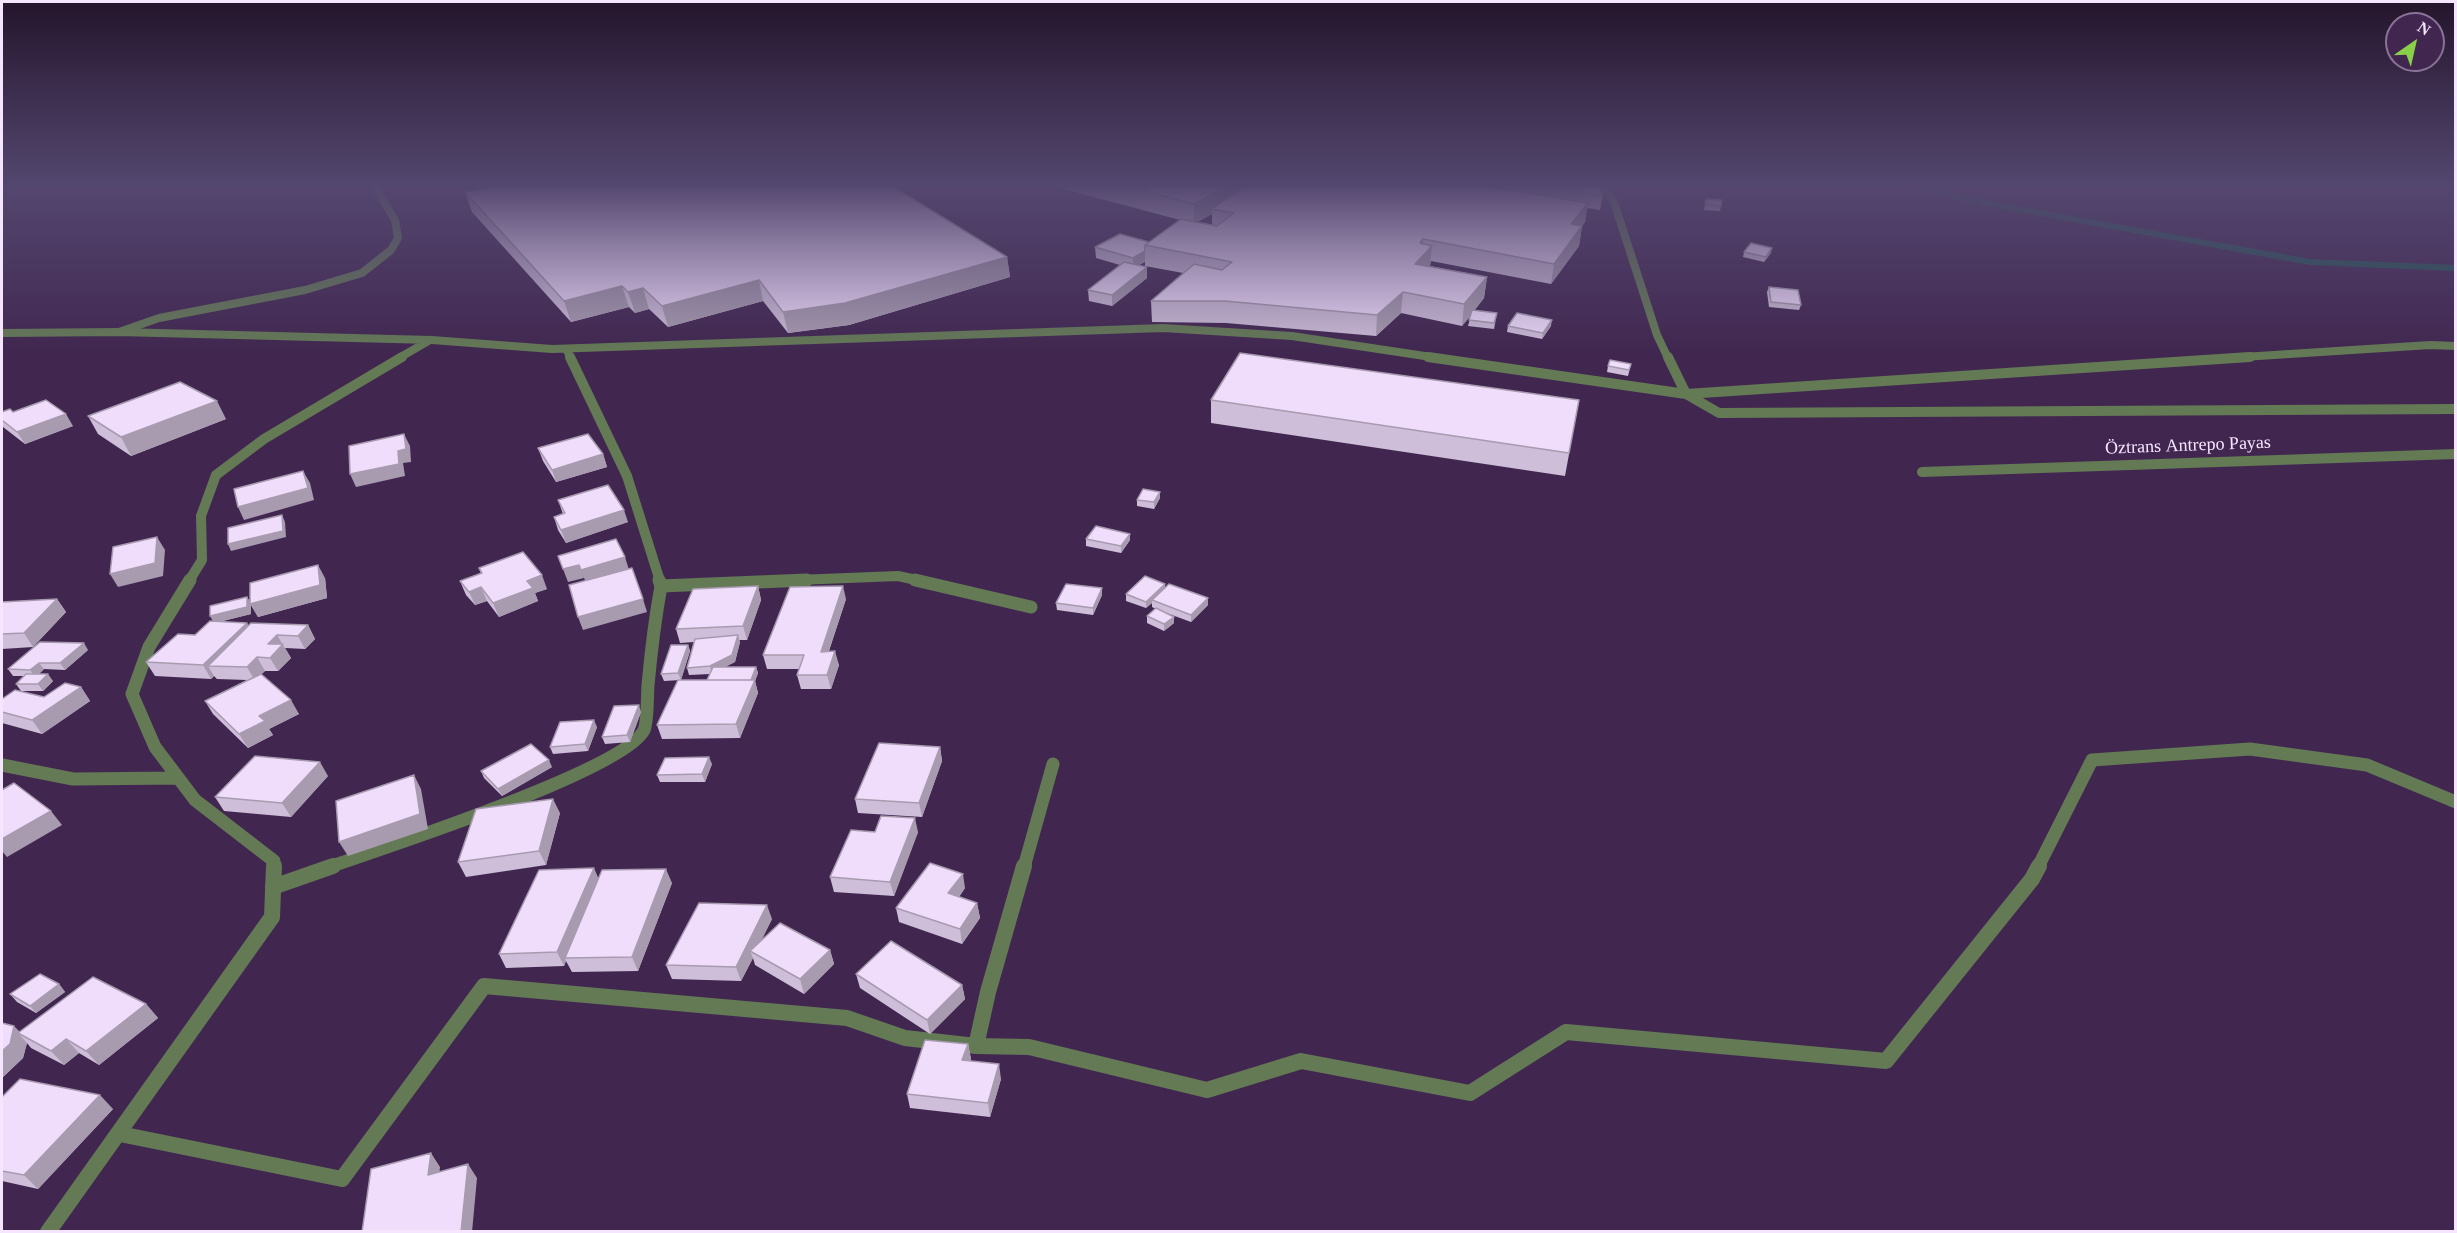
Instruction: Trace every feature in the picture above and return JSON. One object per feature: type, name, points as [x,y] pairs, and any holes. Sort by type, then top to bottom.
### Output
[{"type":"street","points":[[119,332],[159,318],[305,290],[362,273],[391,250],[396,242]]},
{"type":"street","points":[[1627,242],[1657,335],[1686,394],[1719,413],[2456,409]]},
{"type":"street","points":[[2,333],[119,332],[432,340],[566,349],[1162,328],[1292,336],[1605,384],[1686,394],[2430,345],[2456,346]]},
{"type":"street","points":[[48,1232],[120,1134],[272,917],[274,861],[195,800],[155,747],[132,694],[149,647],[202,560],[201,516],[216,475],[264,439],[432,340]]},
{"type":"street","points":[[273,887],[505,805],[603,762],[631,746],[644,730],[653,633],[661,586],[627,476],[566,349]]},
{"type":"street","name":"Öztrans Antrepo Payas","points":[[1922,472],[2456,454]]},
{"type":"street","points":[[661,586],[898,576],[1031,607]]},
{"type":"street","points":[[120,1134],[342,1179],[484,986],[847,1018],[905,1038],[976,1046],[1029,1047],[1207,1090],[1301,1060],[1470,1093],[1566,1032],[1886,1061],[2032,879],[2092,760],[2250,749],[2367,765],[2456,802]]},
{"type":"street","points":[[976,1046],[988,993],[1053,764]]},
{"type":"street","points":[[2,765],[73,779],[178,778]]},
{"type":"building","points":[[510,242],[982,242],[1007,257],[845,303],[783,312],[759,280],[662,306],[643,288],[628,292],[622,286],[564,301]]},
{"type":"building","points":[[1106,242],[1149,242],[1145,245],[1145,251],[1133,258],[1095,247]]},
{"type":"building","points":[[1150,242],[1421,242],[1420,243],[1432,246],[1415,264],[1487,277],[1464,304],[1403,292],[1377,315],[1225,301],[1151,301],[1194,264],[1222,270],[1232,262],[1145,245]]},
{"type":"building","points":[[1436,242],[1571,242],[1554,264]]},
{"type":"building","points":[[1751,243],[1772,248],[1766,257],[1744,252]]},
{"type":"building","points":[[1124,262],[1147,267],[1112,295],[1088,290]]},
{"type":"building","points":[[1769,287],[1798,290],[1801,305],[1771,302]]},
{"type":"building","points":[[1472,310],[1497,313],[1494,323],[1469,320]]},
{"type":"building","points":[[1517,313],[1552,320],[1543,333],[1508,326]]},
{"type":"building","points":[[1240,353],[1579,400],[1569,453],[1211,400]]},
{"type":"building","points":[[1610,360],[1631,364],[1629,370],[1608,366]]},
{"type":"building","points":[[180,382],[217,401],[121,437],[88,416]]},
{"type":"building","points":[[46,400],[66,414],[17,432],[2,420],[2,412],[10,409],[13,412]]},
{"type":"building","points":[[404,434],[406,449],[398,451],[399,464],[350,474],[349,446]]},
{"type":"building","points":[[588,434],[603,454],[552,470],[538,448]]},
{"type":"building","points":[[303,471],[308,488],[238,507],[234,489]]},
{"type":"building","points":[[608,485],[624,510],[561,530],[554,517],[565,513],[558,500]]},
{"type":"building","points":[[1143,489],[1160,492],[1154,502],[1137,500]]},
{"type":"building","points":[[282,515],[283,531],[228,544],[228,528]]},
{"type":"building","points":[[1096,526],[1130,534],[1121,546],[1086,539]]},
{"type":"building","points":[[157,537],[155,563],[110,574],[113,547]]},
{"type":"building","points":[[616,539],[625,557],[581,570],[579,565],[563,569],[558,556]]},
{"type":"building","points":[[523,552],[542,575],[527,581],[533,588],[493,603],[481,587],[469,592],[460,581],[482,573],[479,568]]},
{"type":"building","points":[[318,565],[320,585],[250,604],[250,583]]},
{"type":"building","points":[[632,568],[643,599],[578,617],[569,585]]},
{"type":"building","points":[[1145,576],[1165,584],[1146,602],[1126,594]]},
{"type":"building","points":[[1066,584],[1102,588],[1093,608],[1056,603]]},
{"type":"building","points":[[1169,584],[1208,598],[1191,615],[1152,600]]},
{"type":"building","points":[[758,586],[743,626],[676,629],[693,589]]},
{"type":"building","points":[[843,586],[821,652],[835,651],[827,675],[797,675],[804,655],[763,655],[790,587]]},
{"type":"building","points":[[247,597],[247,607],[210,616],[210,606]]},
{"type":"building","points":[[57,599],[24,633],[2,634],[2,602]]},
{"type":"building","points":[[1156,608],[1174,617],[1164,624],[1147,616]]},
{"type":"building","points":[[210,621],[247,623],[203,665],[146,662],[178,634],[195,635]]},
{"type":"building","points":[[251,623],[308,625],[298,636],[277,635],[268,644],[283,644],[270,658],[257,657],[247,667],[208,666]]},
{"type":"building","points":[[738,635],[732,655],[710,666],[687,668],[695,639]]},
{"type":"building","points":[[40,642],[84,643],[60,663],[39,663],[30,670],[8,669]]},
{"type":"building","points":[[671,645],[688,645],[678,673],[661,674]]},
{"type":"building","points":[[713,667],[756,667],[751,680],[707,680]]},
{"type":"building","points":[[26,674],[48,674],[38,684],[16,684]]},
{"type":"building","points":[[261,674],[291,700],[259,716],[265,721],[239,734],[205,701]]},
{"type":"building","points":[[678,680],[755,680],[736,724],[657,725]]},
{"type":"building","points":[[65,683],[81,687],[32,720],[2,712],[2,699],[15,690],[44,697]]},
{"type":"building","points":[[639,705],[627,735],[602,737],[614,706]]},
{"type":"building","points":[[594,720],[585,744],[550,747],[560,722]]},
{"type":"building","points":[[879,743],[940,747],[919,803],[855,799]]},
{"type":"building","points":[[531,744],[549,760],[498,789],[481,771]]},
{"type":"building","points":[[255,756],[320,762],[282,803],[215,797]]},
{"type":"building","points":[[709,757],[702,774],[657,775],[665,758]]},
{"type":"building","points":[[414,775],[420,814],[339,842],[336,801]]},
{"type":"building","points":[[14,783],[51,811],[2,839],[2,790]]},
{"type":"building","points":[[553,799],[539,851],[458,862],[476,809]]},
{"type":"building","points":[[881,816],[915,818],[890,882],[830,877],[851,830],[875,832]]},
{"type":"building","points":[[930,863],[963,874],[948,893],[977,903],[960,929],[896,908]]},
{"type":"building","points":[[594,868],[557,952],[499,954],[539,870]]},
{"type":"building","points":[[666,869],[632,957],[565,958],[602,870]]},
{"type":"building","points":[[699,903],[767,905],[736,967],[666,965]]},
{"type":"building","points":[[780,923],[830,950],[800,979],[750,951]]},
{"type":"building","points":[[891,941],[962,985],[927,1020],[856,974]]},
{"type":"building","points":[[40,974],[59,984],[30,1006],[10,994]]},
{"type":"building","points":[[93,977],[146,1004],[86,1051],[66,1039],[51,1051],[18,1033]]},
{"type":"building","points":[[2,1023],[14,1026],[10,1044],[2,1051]]},
{"type":"building","points":[[925,1040],[968,1044],[962,1060],[999,1064],[988,1103],[907,1094]]},
{"type":"building","points":[[20,1079],[100,1095],[24,1175],[2,1171],[2,1097]]},
{"type":"building","points":[[431,1153],[428,1175],[468,1164],[461,1232],[362,1232],[371,1169]]},
{"type":"waterway","points":[[2197,242],[2310,262],[2456,268]]}]
